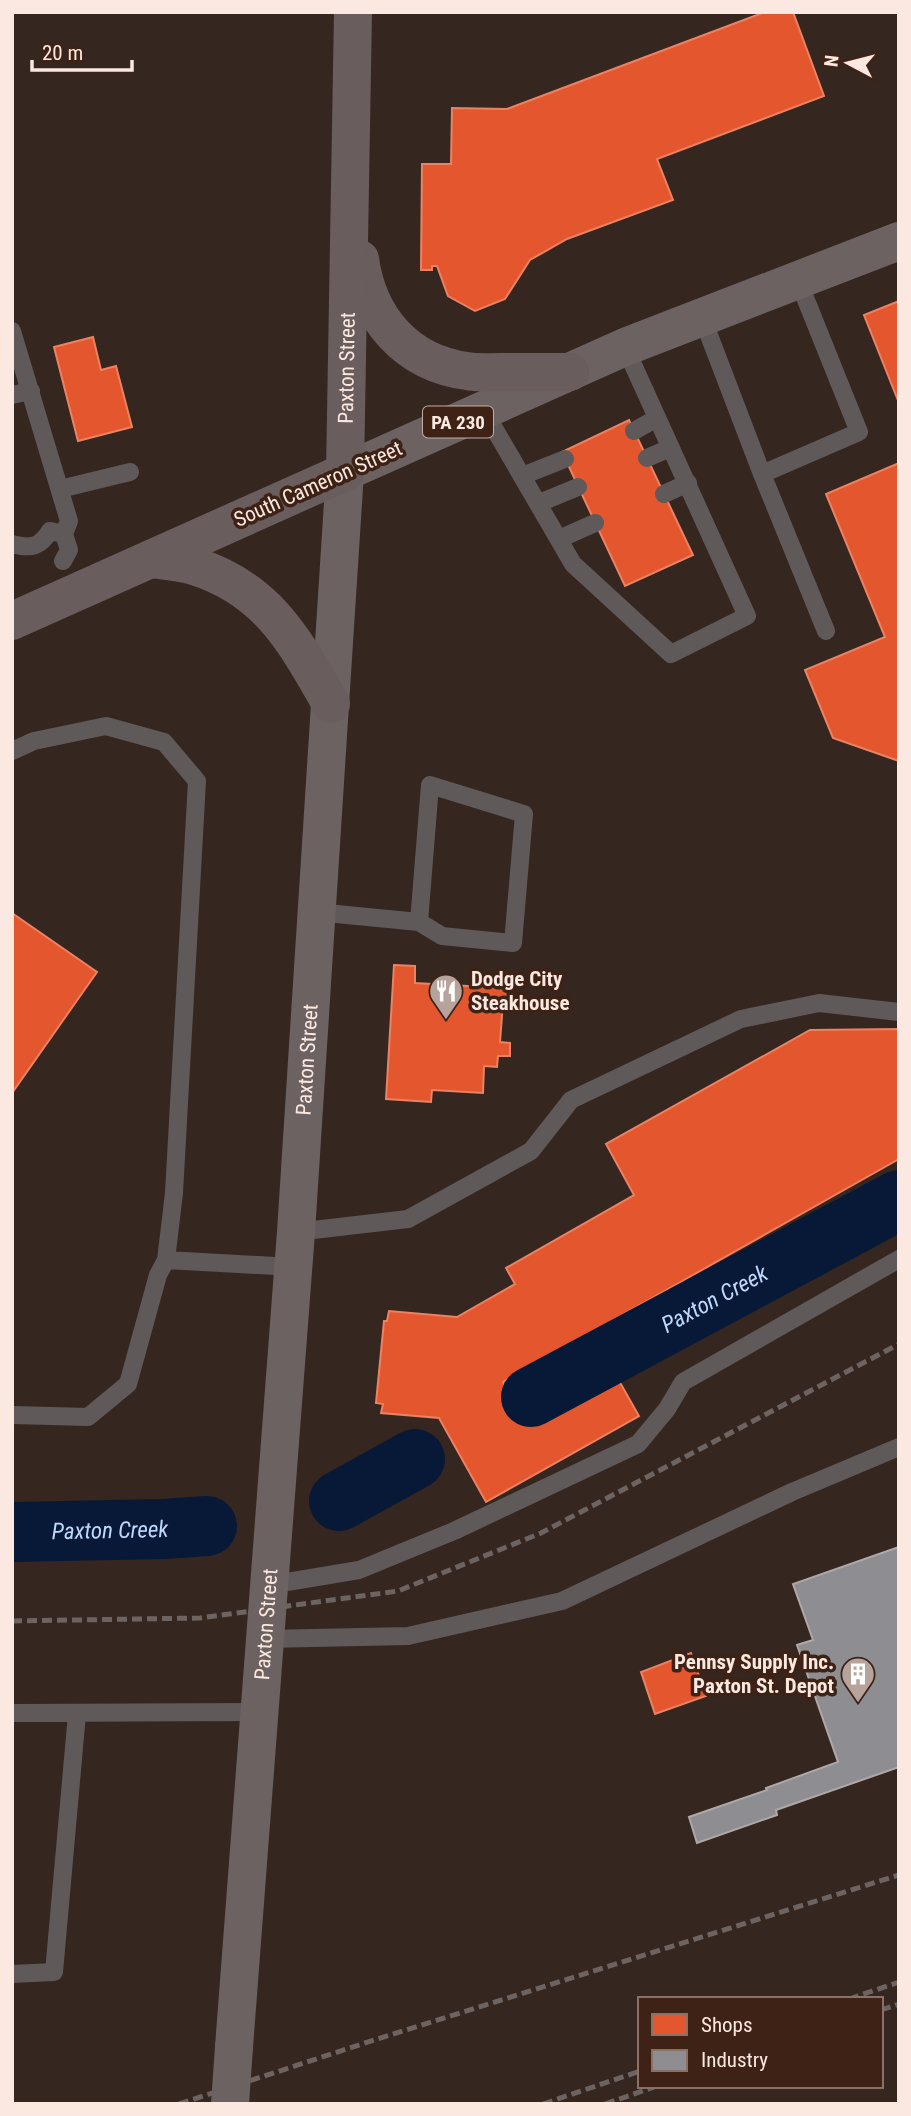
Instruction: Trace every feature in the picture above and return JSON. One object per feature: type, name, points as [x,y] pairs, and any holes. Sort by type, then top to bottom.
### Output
[{"type":"highway","name":"Paxton Street","points":[[345,472],[354,12]]},
{"type":"highway","points":[[350,192],[361,266],[368,290],[378,315],[390,332],[407,347],[448,368],[469,372],[570,372]]},
{"type":"highway","name":"South Cameron Street","points":[[12,621],[71,576],[151,559],[345,472]]},
{"type":"highway","points":[[151,559],[192,565],[222,577],[252,596],[278,620],[304,657],[331,705]]},
{"type":"main road","name":"South Cameron Street","points":[[345,472],[625,347],[899,241]]},
{"type":"main road","name":"Paxton Street","points":[[230,2104],[294,1250],[345,472]]},
{"type":"lane","points":[[762,474],[859,432],[798,280]]},
{"type":"lane","points":[[702,317],[826,631]]},
{"type":"lane","points":[[12,331],[69,521],[64,534],[69,550],[71,576]]},
{"type":"lane","points":[[484,411],[573,564],[671,654],[747,616],[625,347]]},
{"type":"lane","points":[[12,395],[32,391]]},
{"type":"lane","points":[[634,430],[657,418]]},
{"type":"lane","points":[[647,458],[670,448]]},
{"type":"lane","points":[[522,476],[565,459]]},
{"type":"lane","points":[[60,489],[130,472]]},
{"type":"lane","points":[[664,494],[688,483]]},
{"type":"lane","points":[[539,503],[578,486]]},
{"type":"lane","points":[[558,539],[595,523]]},
{"type":"lane","points":[[12,544],[34,546],[43,541],[50,531],[64,534]]},
{"type":"lane","points":[[43,541],[51,558],[71,576]]},
{"type":"lane","points":[[12,751],[34,741],[106,726],[164,742],[197,781],[174,1193],[166,1260],[158,1275],[128,1384],[88,1417],[12,1415]]},
{"type":"lane","points":[[316,912],[419,922],[442,936],[513,943],[524,814],[430,785],[419,922]]},
{"type":"lane","points":[[166,1260],[294,1250],[408,1219],[531,1151],[571,1100],[741,1019],[819,1003],[899,1012]]},
{"type":"lane","points":[[269,1585],[359,1570],[454,1531],[638,1444],[667,1409],[683,1382],[899,1259]]},
{"type":"lane","points":[[265,1639],[408,1636],[562,1601],[792,1492],[899,1447]]},
{"type":"lane","points":[[12,1713],[260,1712]]},
{"type":"lane","points":[[12,1974],[54,1972],[77,1714]]},
{"type":"building: Shops","points":[[765,12],[793,12],[824,96],[657,159],[673,200],[567,239],[530,260],[505,299],[475,311],[448,296],[437,266],[432,266],[432,270],[421,270],[422,164],[451,164],[452,108],[507,109]]},
{"type":"building: Shops","points":[[899,301],[899,403],[864,315]]},
{"type":"building: Shops","points":[[93,337],[101,370],[116,366],[132,427],[78,441],[54,347]]},
{"type":"building: Shops","points":[[629,420],[693,555],[625,586],[562,452]]},
{"type":"building: Shops","points":[[899,463],[899,761],[833,738],[805,670],[885,637],[826,494]]},
{"type":"building: Shops","points":[[12,913],[97,972],[12,1093]]},
{"type":"building: Shops","name":"Dodge City Steakhouse","points":[[394,965],[415,966],[415,983],[503,988],[507,991],[507,1002],[503,1002],[500,1042],[510,1043],[510,1056],[498,1056],[497,1067],[484,1066],[483,1093],[432,1090],[431,1102],[386,1099]]},
{"type":"building: Shops","points":[[899,1029],[899,1159],[503,1382],[517,1408],[531,1412],[545,1408],[613,1370],[639,1416],[486,1502],[439,1418],[381,1413],[383,1404],[376,1403],[384,1321],[387,1321],[389,1311],[457,1317],[515,1284],[506,1268],[634,1195],[606,1144],[810,1030]]},
{"type":"building: Shops","points":[[691,1653],[706,1696],[655,1714],[641,1672]]},
{"type":"building: Industry","name":"Pennsy Supply Inc. Paxton St. Depot","points":[[899,1547],[899,1767],[776,1810],[777,1815],[697,1843],[689,1817],[838,1762],[797,1645],[813,1640],[793,1584]]},
{"type":"waterway","name":"Paxton Creek","points":[[531,1397],[899,1200]]},
{"type":"waterway","name":"Paxton Creek","points":[[339,1501],[415,1459]]},
{"type":"waterway","name":"Paxton Creek","points":[[12,1532],[207,1526]]},
{"type":"railway","points":[[12,1621],[200,1618],[398,1591],[541,1533],[899,1344]]},
{"type":"railway","points":[[179,2104],[899,1875]]},
{"type":"railway","points":[[855,1997],[899,1982]]},
{"type":"railway","points":[[883,2009],[899,2004]]},
{"type":"railway","points":[[543,2104],[638,2072]]},
{"type":"railway","points":[[605,2104],[651,2088]]},
{"type":"place","name":"Dodge City Steakhouse","points":[[446,1021]]},
{"type":"place","name":"Pennsy Supply Inc. Paxton St. Depot","points":[[858,1704]]}]
